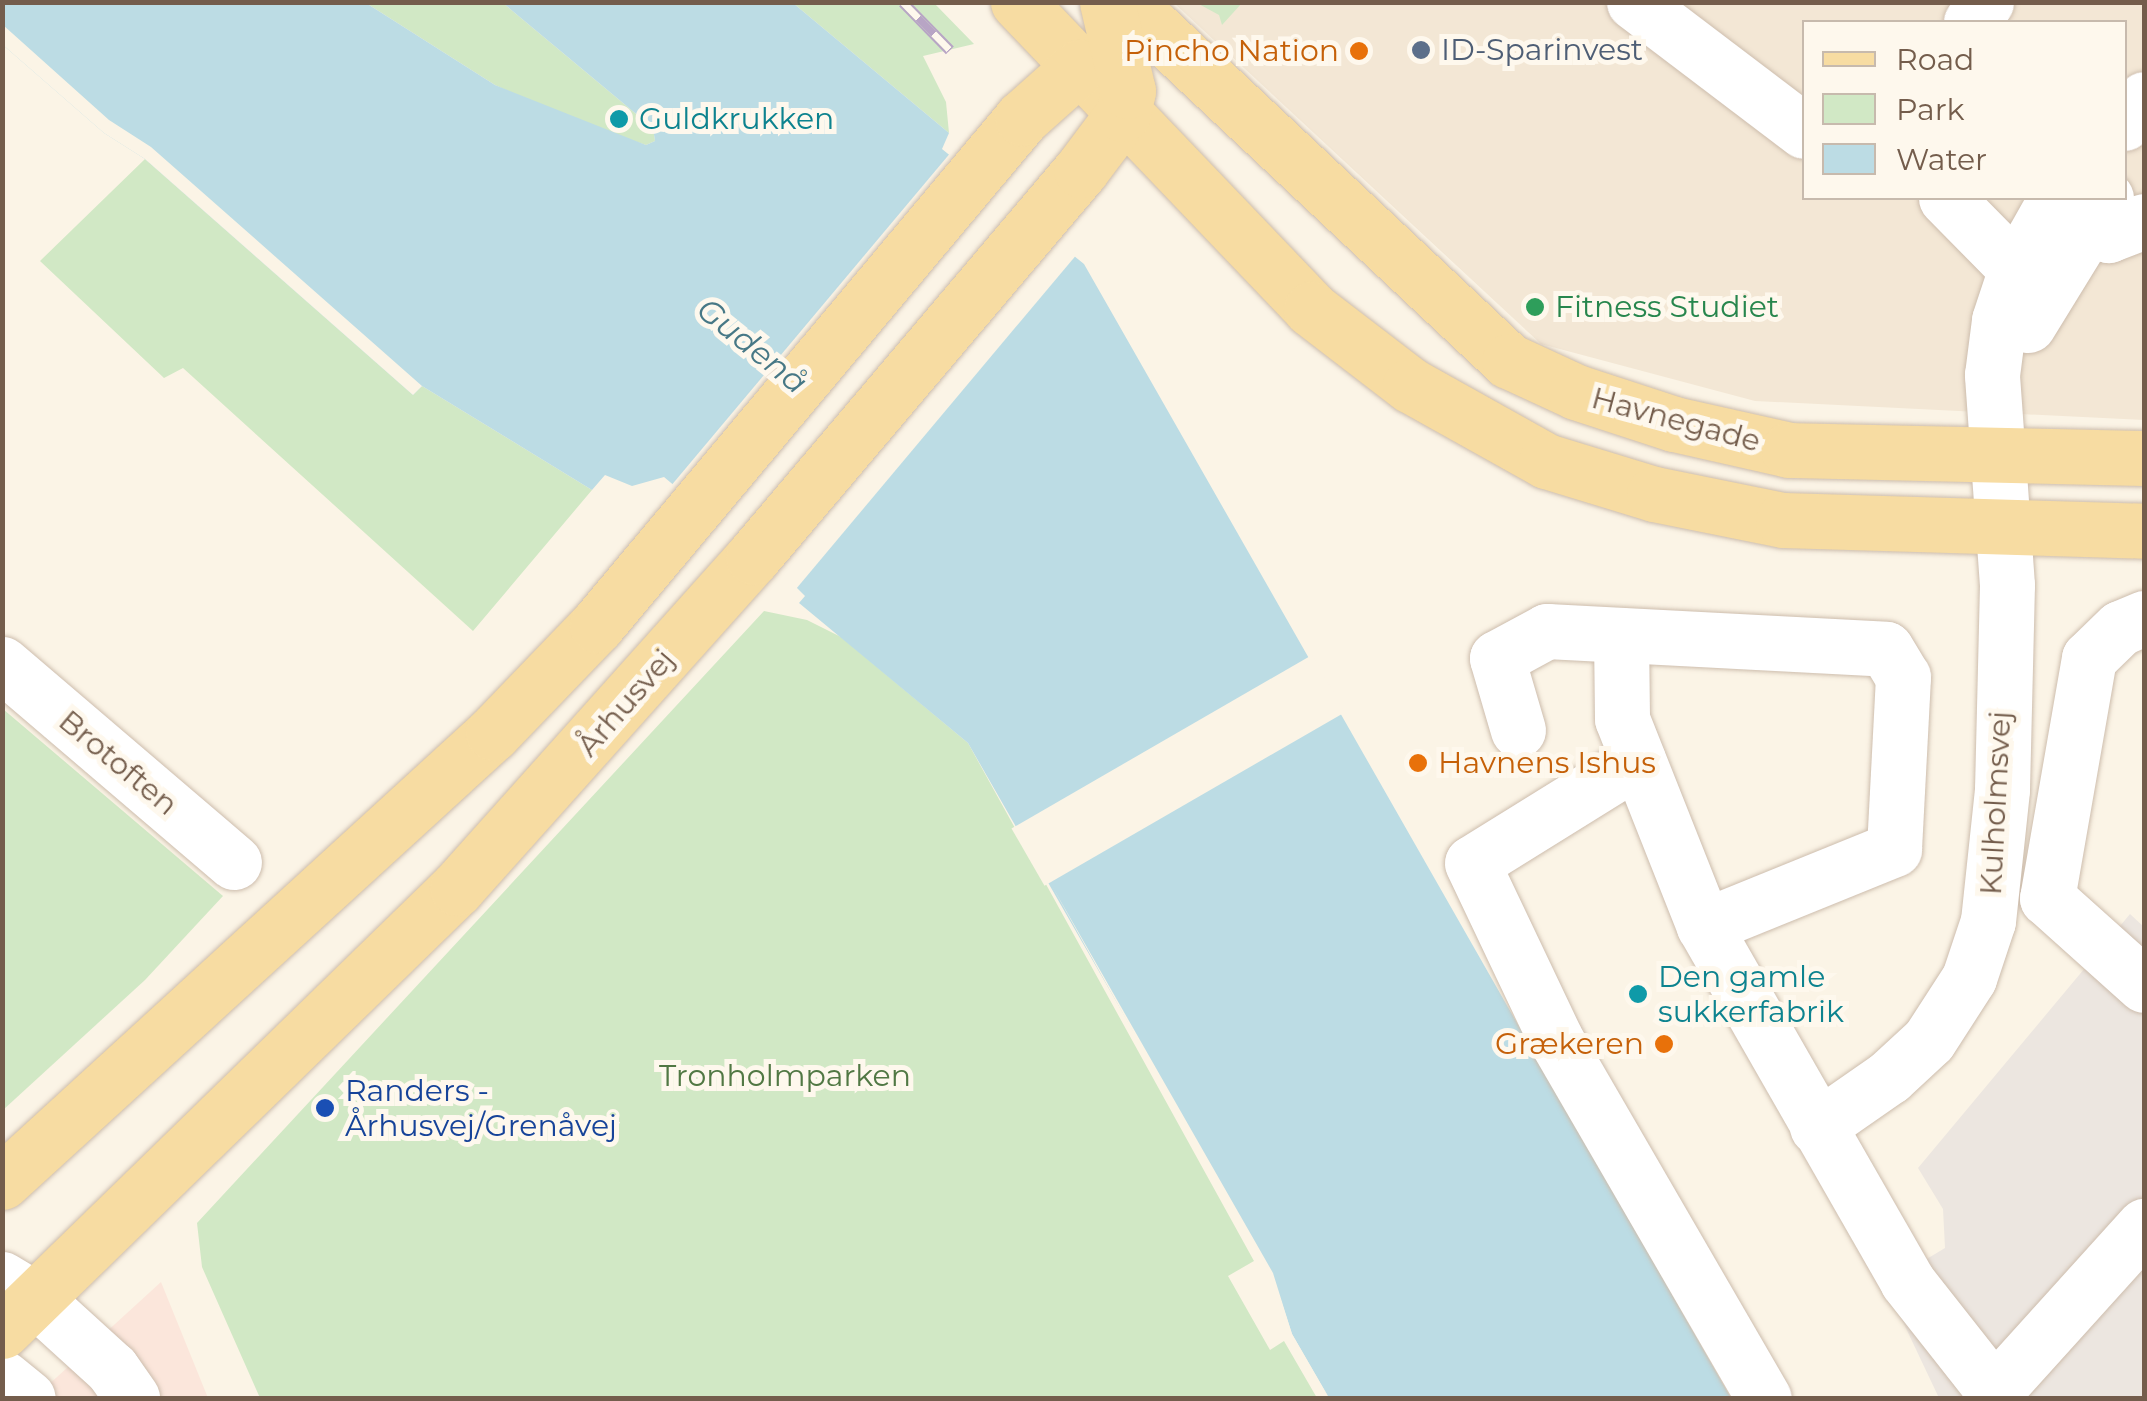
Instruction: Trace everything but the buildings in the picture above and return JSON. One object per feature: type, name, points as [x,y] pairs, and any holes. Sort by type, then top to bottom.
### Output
[{"type":"main road","points":[[1018,2],[1109,83],[1271,271],[1358,348],[1454,414],[1546,461],[1654,494],[1783,520],[2144,531]]},
{"type":"main road","points":[[1109,83],[1110,2]]},
{"type":"main road","name":"Havnegade","points":[[1110,2],[1154,27],[1509,361],[1610,406],[1790,450],[1995,459],[2144,458]]},
{"type":"main road","points":[[2,1182],[493,733],[596,625],[1022,118],[1109,83],[1175,96],[1386,279],[1509,361]]},
{"type":"main road","name":"Århusvej","points":[[13,1303],[458,888],[753,557],[1038,220],[1109,83]]},
{"type":"street","points":[[1652,8],[1802,129]]},
{"type":"street","points":[[2127,158],[2135,118]]},
{"type":"street","points":[[1948,200],[2016,269]]},
{"type":"street","points":[[1992,394],[2066,204],[2108,235],[2144,221]]},
{"type":"street","name":"Kulholmsvej","points":[[1816,1127],[1889,1077],[1929,1040],[1968,978],[1988,921],[2002,789],[2007,585],[1999,529],[1992,394],[1999,320],[2016,269],[2066,204]]},
{"type":"street","points":[[2144,618],[2120,628],[2089,658],[2047,898],[2144,986]]},
{"type":"street","points":[[1518,730],[1497,658],[1546,631],[1886,649],[1903,677],[1894,850],[1704,926]]},
{"type":"street","points":[[1621,634],[1622,719],[1704,926],[1907,1281],[2002,1393],[2144,1226]]},
{"type":"street","name":"Brotoften","points":[[2,664],[234,862]]},
{"type":"street","points":[[1638,760],[1472,863],[1555,1038],[1764,1398]]},
{"type":"street","points":[[13,1303],[112,1369],[132,1398]]},
{"type":"street","points":[[2,1377],[28,1398]]},
{"type":"shaded area","points":[[1174,3],[2144,3],[2144,420],[1755,401],[1541,344]]},
{"type":"shaded area","points":[[2130,914],[2144,927],[2144,1398],[1939,1398],[1885,1284],[1945,1248],[1943,1209],[1918,1168]]},
{"type":"shaded area","points":[[161,1282],[208,1398],[34,1398]]},
{"type":"green space","points":[[1242,2],[1222,25],[1219,15],[1197,3]]},
{"type":"green space","points":[[366,3],[503,3],[653,128],[655,141],[646,145],[568,119],[495,85]]},
{"type":"green space","points":[[793,3],[934,3],[974,44],[923,56],[946,102],[949,133]]},
{"type":"green space","points":[[145,159],[412,394],[422,386],[592,490],[473,631],[183,368],[164,378],[40,261]]},
{"type":"green space","name":"Tronholmparken","points":[[764,611],[807,620],[841,637],[968,743],[1254,1261],[1228,1276],[1270,1350],[1284,1341],[1317,1398],[260,1398],[202,1267],[197,1223]]},
{"type":"green space","points":[[3,709],[223,896],[145,980],[3,1110]]},
{"type":"water","name":"Gudenå","points":[[3,3],[366,3],[495,85],[646,145],[655,141],[653,128],[503,3],[793,3],[949,133],[942,149],[1084,264],[1731,1398],[1329,1398],[1292,1334],[1272,1273],[968,743],[799,603],[805,596],[797,588],[664,477],[632,486],[605,475],[592,490],[422,386],[413,395],[145,159],[104,133],[3,45]]},
{"type":"pier","points":[[3,25],[109,120],[151,147],[422,386],[413,395],[145,159],[104,133],[3,45]]},
{"type":"pier","points":[[952,151],[1076,255],[794,591],[670,487]]},
{"type":"pier","points":[[1312,655],[1345,712],[1044,886],[1011,829]]},
{"type":"pier","points":[[1052,886],[1273,1273],[1292,1334],[1329,1398],[1287,1336],[1266,1271]]},
{"type":"railway","points":[[903,2],[950,50]]},
{"type":"place","name":"ID-Sparinvest","points":[[1421,50]]},
{"type":"place","name":"Pincho Nation","points":[[1359,51]]},
{"type":"place","name":"Guldkrukken","points":[[619,119]]},
{"type":"place","name":"Fitness Studiet","points":[[1535,307]]},
{"type":"place","name":"Havnens Ishus","points":[[1418,763]]},
{"type":"place","name":"Den gamle sukkerfabrik","points":[[1638,994]]},
{"type":"place","name":"Grækeren","points":[[1664,1044]]},
{"type":"place","name":"Randers - Århusvej/Grenåvej","points":[[325,1108]]}]
